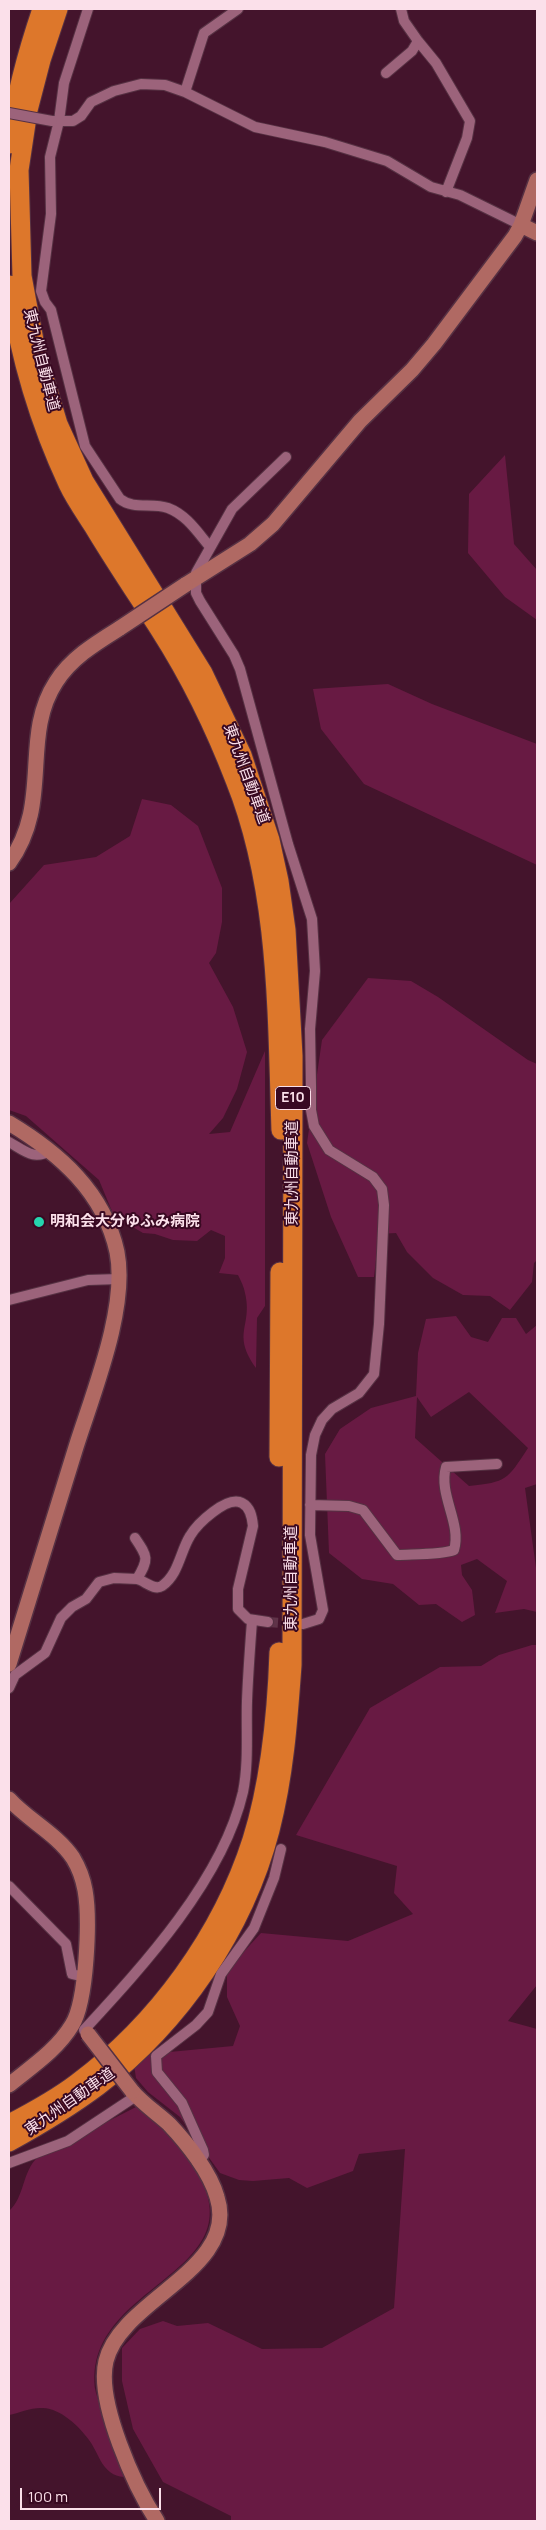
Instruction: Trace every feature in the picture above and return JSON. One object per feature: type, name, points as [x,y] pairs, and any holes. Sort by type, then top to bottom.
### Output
[{"type":"highway","points":[[9,144],[14,110],[26,56],[42,9]]},
{"type":"highway","name":"東九州自動車道","points":[[9,2142],[44,2123],[98,2086],[141,2048],[176,2010],[224,1941],[254,1878],[270,1831],[287,1738],[292,1646],[293,1056],[285,920],[270,840],[242,755],[198,665],[84,481],[58,424],[40,370],[22,276],[19,170],[28,110],[41,60],[58,9]]},
{"type":"highway","name":"東九州自動車道","points":[[9,284],[16,336],[32,394],[44,430],[69,486],[188,678],[211,725],[238,790],[261,873],[270,930],[278,1032],[281,1136],[279,1665],[264,1790],[252,1839],[213,1927],[179,1980],[140,2026],[114,2052],[77,2083],[9,2124]]},
{"type":"street","points":[[88,9],[64,84],[55,121],[50,157],[51,214],[41,291],[45,302],[52,310],[85,446],[120,499],[128,505],[167,508],[183,516],[210,547]]},
{"type":"street","points":[[185,92],[204,33],[238,9]]},
{"type":"street","points":[[401,9],[404,21],[436,63],[470,121],[467,138],[446,192]]},
{"type":"street","points":[[386,73],[412,51],[418,41]]},
{"type":"street","points":[[9,113],[55,121],[73,121],[81,116],[91,102],[114,91],[141,84],[165,85],[185,92],[255,127],[325,142],[387,161],[431,187],[476,203],[537,233]]},
{"type":"street","points":[[9,863],[21,844],[32,816],[40,722],[56,681],[74,662],[120,628],[250,544],[273,524],[360,421],[412,370],[434,344],[521,225],[537,180]]},
{"type":"street","points":[[190,582],[236,503],[265,479],[286,457]]},
{"type":"street","points":[[190,582],[237,662],[290,850],[311,914],[315,971],[310,1029],[310,1078],[311,1110],[314,1126],[329,1150],[373,1177],[382,1189],[383,1197],[379,1324],[374,1374],[359,1394],[332,1409],[319,1427],[311,1456],[310,1535],[323,1610],[319,1619],[303,1624]]},
{"type":"street","points":[[9,1123],[51,1150],[82,1181],[100,1206],[114,1242],[119,1279],[107,1346],[9,1664]]},
{"type":"street","points":[[9,1142],[36,1156],[42,1156],[51,1150]]},
{"type":"street","points":[[9,1300],[88,1280],[119,1279]]},
{"type":"street","points":[[310,1505],[349,1506],[363,1510],[397,1555],[426,1552],[446,1553],[454,1550],[457,1540],[446,1498],[444,1475],[446,1467],[497,1464]]},
{"type":"street","points":[[9,1688],[15,1674],[45,1653],[61,1618],[72,1607],[86,1599],[99,1582],[114,1578],[137,1579],[151,1586],[163,1586],[179,1565],[189,1537],[194,1530],[226,1503],[239,1501],[247,1506],[252,1516],[253,1526],[238,1588],[240,1613],[252,1621],[268,1622]]},
{"type":"street","points":[[135,1538],[146,1554],[146,1561],[137,1579]]},
{"type":"street","points":[[9,2085],[56,2046],[82,2028],[130,1980],[178,1920],[219,1854],[235,1820],[246,1770],[252,1621]]},
{"type":"street","points":[[9,1799],[60,1843],[73,1858],[79,1870],[86,1898],[84,1977],[81,2004],[82,2028],[134,2094],[170,2126],[213,2186],[219,2202],[220,2220],[214,2239],[204,2254],[187,2273],[122,2332],[110,2350],[104,2369],[107,2401],[128,2464],[136,2484],[158,2521]]},
{"type":"street","points":[[197,2162],[204,2156],[203,2150],[182,2102],[157,2072],[156,2056],[196,2025],[208,2012],[221,1974],[254,1928],[274,1878],[281,1849]]},
{"type":"street","points":[[9,1886],[66,1944],[72,1974],[84,1977]]},
{"type":"street","points":[[9,2164],[61,2145],[134,2094]]},
{"type":"shaded area","points":[[505,455],[514,544],[537,570],[537,620],[505,597],[468,553],[469,494]]},
{"type":"shaded area","points":[[388,684],[432,704],[537,744],[537,865],[364,784],[321,729],[313,689]]},
{"type":"shaded area","points":[[142,799],[171,805],[198,826],[222,888],[222,922],[216,953],[209,963],[233,1007],[247,1052],[237,1089],[223,1118],[209,1134],[230,1132],[265,1051],[265,1306],[257,1318],[256,1368],[245,1346],[244,1330],[247,1305],[243,1286],[238,1275],[219,1273],[225,1258],[225,1236],[211,1230],[197,1241],[173,1240],[155,1234],[143,1233],[114,1216],[99,1180],[26,1116],[9,1110],[9,904],[44,865],[96,857],[130,836]]},
{"type":"shaded area","points":[[368,978],[411,981],[438,997],[528,1060],[537,1064],[537,1260],[534,1263],[532,1282],[510,1310],[490,1296],[463,1295],[433,1278],[407,1252],[396,1233],[379,1234],[374,1277],[358,1277],[331,1217],[307,1143],[322,1040]]},
{"type":"shaded area","points":[[456,1316],[471,1337],[488,1342],[502,1318],[516,1318],[526,1334],[537,1325],[537,1484],[525,1488],[537,1575],[537,1612],[524,1609],[495,1613],[507,1581],[477,1559],[461,1565],[462,1575],[472,1590],[475,1615],[462,1622],[436,1604],[419,1605],[393,1584],[362,1579],[329,1553],[325,1454],[340,1429],[371,1408],[416,1396],[418,1353],[426,1319]],"holes":[[[469,1392],[528,1448],[510,1473],[499,1481],[469,1486],[415,1438],[417,1397],[431,1417]]]},
{"type":"shaded area","points":[[537,1645],[537,1985],[508,2021],[537,2029],[537,2521],[231,2521],[231,2516],[163,2482],[133,2429],[122,2381],[122,2348],[140,2329],[163,2321],[177,2326],[208,2323],[262,2349],[322,2348],[394,2308],[405,2149],[359,2154],[353,2171],[307,2188],[289,2178],[253,2181],[239,2180],[220,2173],[180,2117],[148,2092],[136,2078],[134,2065],[148,2054],[233,2046],[240,2026],[227,1997],[227,1970],[261,1933],[348,1941],[413,1914],[394,1893],[397,1866],[296,1835],[370,1708],[440,1667],[481,1666],[499,1655]]},
{"type":"shaded area","points":[[136,2107],[141,2108],[192,2164],[209,2206],[203,2239],[180,2266],[120,2318],[100,2351],[96,2393],[124,2477],[106,2468],[85,2435],[75,2424],[56,2411],[39,2408],[9,2415],[9,2211],[18,2199],[29,2169],[38,2157]]},
{"type":"tunnel","points":[[268,1622],[297,1624]]},
{"type":"place","name":"明和会大分ゆふみ病院","points":[[39,1222]]}]
